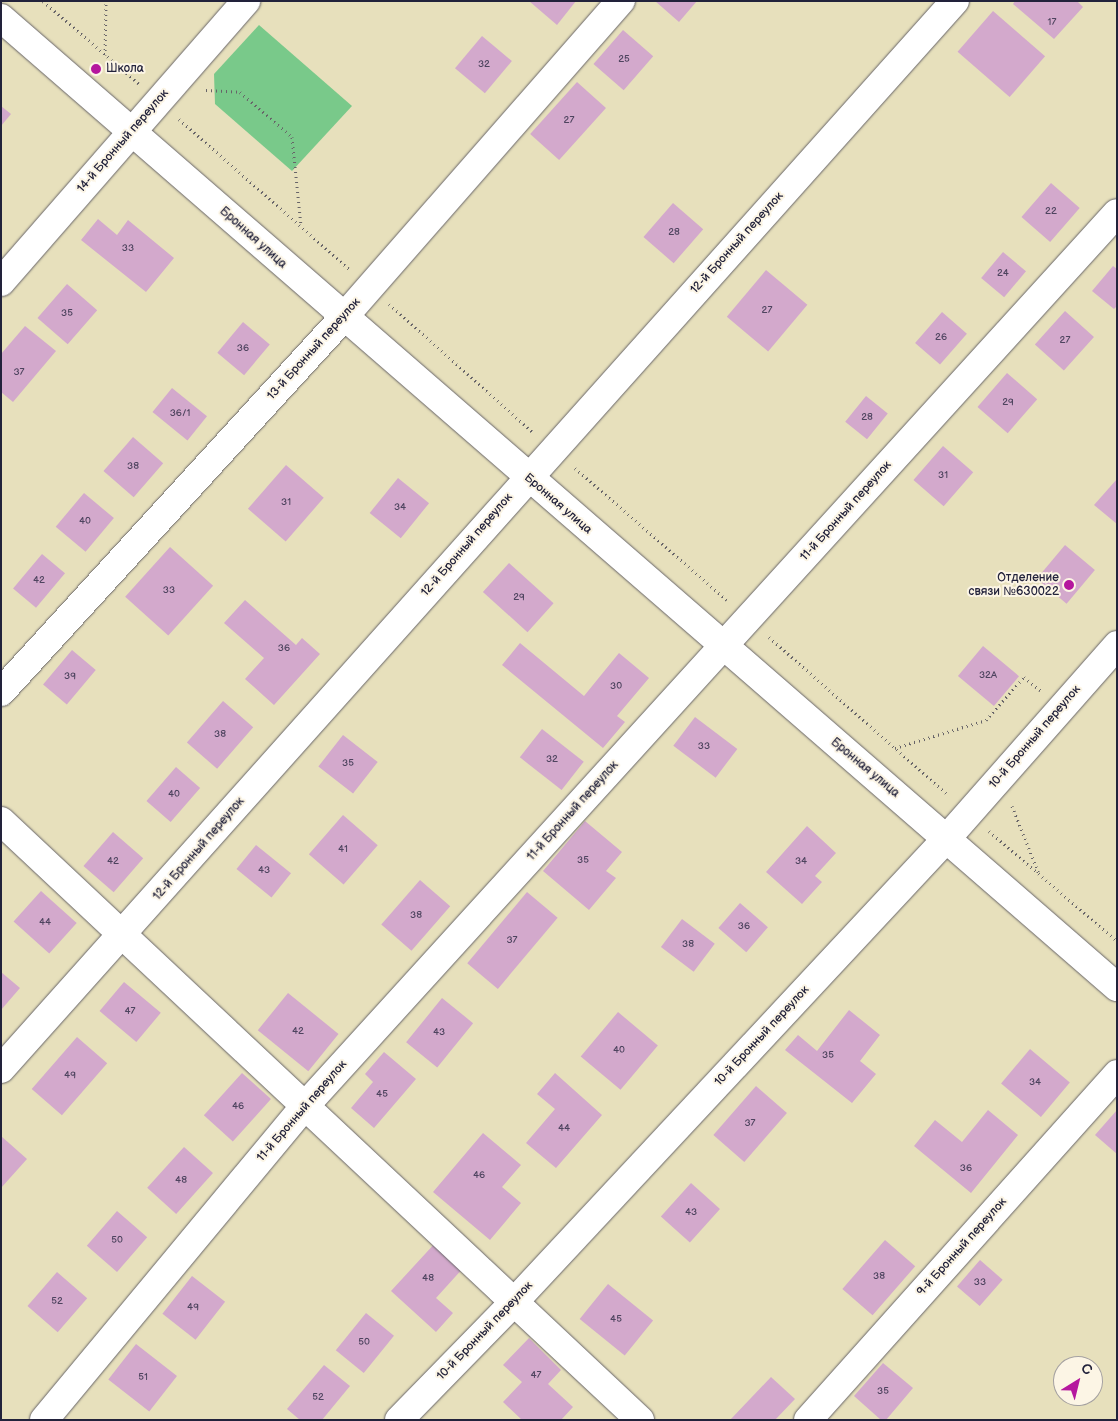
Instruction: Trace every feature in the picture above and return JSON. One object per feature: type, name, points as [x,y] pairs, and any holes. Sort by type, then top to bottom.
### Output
[{"type":"street","name":"14-й Бронный переулок","points":[[1,282],[131,130],[246,1]]},
{"type":"street","name":"13-й Бронный переулок","points":[[1,692],[343,318],[622,1]]},
{"type":"street","name":"12-й Бронный переулок","points":[[1,1069],[124,934],[552,449],[955,1]]},
{"type":"street","name":"Бронная улица","points":[[1,18],[722,647],[948,837],[1117,987]]},
{"type":"street","name":"11-й Бронный переулок","points":[[44,1420],[304,1107],[1117,213]]},
{"type":"street","name":"10-й Бронный переулок","points":[[399,1420],[515,1301],[948,837],[1117,645]]},
{"type":"street","points":[[1,821],[124,934],[304,1107],[515,1301],[640,1420]]},
{"type":"street","name":"9-й Бронный переулок","points":[[808,1420],[1117,1074]]},
{"type":"path","points":[[43,1],[969,814],[1117,941]]},
{"type":"path","points":[[105,55],[106,1]]},
{"type":"path","points":[[203,90],[240,92],[292,137],[301,226]]},
{"type":"path","points":[[894,748],[986,720],[1024,677],[1046,695],[1072,696]]},
{"type":"path","points":[[1000,778],[1040,875]]},
{"type":"green space","points":[[259,25],[352,106],[292,171],[215,104],[214,74]]},
{"type":"building","points":[[529,1],[576,1],[557,25]]},
{"type":"building","points":[[655,1],[697,1],[679,22]]},
{"type":"building","points":[[1015,1],[1077,1],[1083,7],[1054,39],[1013,4]]},
{"type":"building","points":[[993,11],[1045,56],[1010,97],[958,52]]},
{"type":"building","points":[[623,30],[653,56],[624,90],[593,64]]},
{"type":"building","points":[[482,36],[512,61],[485,93],[455,68]]},
{"type":"building","points":[[577,82],[606,108],[559,160],[530,134]]},
{"type":"building","points":[[1,106],[11,114],[1,126]]},
{"type":"building","points":[[1051,183],[1080,208],[1050,242],[1021,217]]},
{"type":"building","points":[[673,203],[703,229],[674,263],[643,237]]},
{"type":"building","points":[[98,219],[117,235],[128,220],[174,258],[146,292],[81,240]]},
{"type":"building","points":[[1003,252],[1026,271],[1004,297],[981,278]]},
{"type":"building","points":[[1113,266],[1117,269],[1117,306],[1114,309],[1092,291]]},
{"type":"building","points":[[766,270],[807,305],[768,351],[727,317]]},
{"type":"building","points":[[67,284],[97,310],[68,344],[37,318]]},
{"type":"building","points":[[1065,311],[1094,337],[1064,371],[1035,344]]},
{"type":"building","points":[[942,312],[967,334],[940,365],[915,343]]},
{"type":"building","points":[[243,322],[270,344],[244,375],[217,353]]},
{"type":"building","points":[[25,326],[56,351],[13,402],[1,392],[1,354]]},
{"type":"building","points":[[1007,373],[1037,399],[1008,433],[977,407]]},
{"type":"building","points":[[172,388],[207,416],[187,440],[152,412]]},
{"type":"building","points":[[866,396],[888,414],[867,439],[845,422]]},
{"type":"building","points":[[133,437],[163,463],[134,497],[103,471]]},
{"type":"building","points":[[943,446],[973,472],[944,506],[913,480]]},
{"type":"building","points":[[286,465],[324,498],[286,542],[248,509]]},
{"type":"building","points":[[398,478],[429,503],[401,538],[370,513]]},
{"type":"building","points":[[1117,479],[1117,524],[1094,505]]},
{"type":"building","points":[[84,493],[114,518],[86,552],[56,527]]},
{"type":"building","points":[[1065,545],[1095,570],[1067,604],[1037,579]]},
{"type":"building","points":[[170,547],[213,586],[168,636],[125,597]]},
{"type":"building","points":[[42,554],[65,573],[36,608],[13,588]]},
{"type":"building","points":[[509,563],[554,603],[527,632],[483,592]]},
{"type":"building","points":[[245,600],[296,645],[302,638],[320,654],[274,705],[245,679],[264,658],[224,623]]},
{"type":"building","points":[[520,643],[584,696],[619,653],[649,678],[617,716],[625,722],[603,748],[502,665]]},
{"type":"building","points":[[983,646],[1019,676],[994,706],[958,676]]},
{"type":"building","points":[[72,650],[96,670],[67,704],[43,684]]},
{"type":"building","points":[[223,701],[253,727],[217,769],[187,743]]},
{"type":"building","points":[[695,717],[737,749],[716,778],[673,746]]},
{"type":"building","points":[[542,729],[584,762],[562,790],[520,757]]},
{"type":"building","points":[[343,735],[378,762],[353,794],[318,767]]},
{"type":"building","points":[[176,767],[200,788],[171,822],[146,801]]},
{"type":"building","points":[[343,815],[378,845],[344,884],[309,854]]},
{"type":"building","points":[[585,821],[622,852],[606,871],[616,878],[589,910],[543,871]]},
{"type":"building","points":[[807,826],[836,853],[815,876],[822,882],[802,904],[766,872]]},
{"type":"building","points":[[113,832],[143,858],[114,892],[83,866]]},
{"type":"building","points":[[256,845],[291,873],[271,897],[236,869]]},
{"type":"building","points":[[420,880],[450,906],[411,951],[381,925]]},
{"type":"building","points":[[41,891],[77,923],[49,954],[14,921]]},
{"type":"building","points":[[527,892],[558,918],[498,989],[467,963]]},
{"type":"building","points":[[740,903],[768,927],[746,952],[718,928]]},
{"type":"building","points":[[682,919],[715,944],[694,972],[661,947]]},
{"type":"building","points":[[1,972],[20,988],[1,1010]]},
{"type":"building","points":[[124,982],[161,1013],[136,1042],[100,1011]]},
{"type":"building","points":[[288,993],[339,1034],[308,1071],[258,1030]]},
{"type":"building","points":[[442,998],[473,1023],[437,1067],[406,1042]]},
{"type":"building","points":[[849,1010],[880,1035],[860,1061],[876,1074],[852,1103],[785,1050],[798,1035],[817,1051]]},
{"type":"building","points":[[618,1012],[658,1045],[621,1090],[581,1056]]},
{"type":"building","points":[[77,1037],[107,1063],[62,1115],[32,1089]]},
{"type":"building","points":[[1030,1049],[1070,1082],[1041,1117],[1001,1083]]},
{"type":"building","points":[[384,1052],[416,1079],[374,1128],[351,1108],[373,1082],[365,1074]]},
{"type":"building","points":[[242,1073],[271,1099],[233,1141],[204,1115]]},
{"type":"building","points":[[555,1073],[602,1115],[556,1168],[526,1143],[555,1109],[537,1094]]},
{"type":"building","points":[[756,1086],[787,1113],[744,1162],[713,1135]]},
{"type":"building","points":[[988,1110],[1018,1135],[971,1193],[914,1146],[935,1120],[962,1142]]},
{"type":"building","points":[[1117,1110],[1117,1154],[1095,1135]]},
{"type":"building","points":[[483,1133],[521,1165],[502,1187],[521,1203],[490,1240],[433,1192]]},
{"type":"building","points":[[1,1136],[27,1159],[1,1188]]},
{"type":"building","points":[[184,1147],[213,1173],[176,1214],[147,1188]]},
{"type":"building","points":[[691,1183],[720,1209],[690,1243],[661,1216]]},
{"type":"building","points":[[117,1211],[147,1237],[117,1272],[87,1246]]},
{"type":"building","points":[[885,1240],[915,1266],[873,1315],[842,1289]]},
{"type":"building","points":[[437,1241],[465,1266],[436,1298],[453,1313],[436,1332],[391,1291]]},
{"type":"building","points":[[980,1260],[1003,1280],[980,1306],[957,1286]]},
{"type":"building","points":[[57,1272],[87,1298],[58,1332],[27,1306]]},
{"type":"building","points":[[192,1276],[225,1302],[196,1340],[162,1314]]},
{"type":"building","points":[[608,1284],[653,1321],[625,1355],[580,1319]]},
{"type":"building","points":[[366,1313],[394,1336],[364,1373],[336,1350]]},
{"type":"building","points":[[529,1338],[561,1370],[548,1384],[573,1407],[561,1420],[522,1420],[503,1402],[522,1382],[503,1365]]},
{"type":"building","points":[[136,1344],[177,1376],[149,1411],[108,1379]]},
{"type":"building","points":[[883,1363],[913,1388],[886,1420],[881,1420],[854,1396]]},
{"type":"building","points":[[324,1365],[350,1386],[322,1420],[300,1420],[287,1409]]},
{"type":"building","points":[[771,1377],[795,1399],[775,1420],[730,1420]]},
{"type":"place","name":"Школа","points":[[96,69]]},
{"type":"place","name":"Отделение связи №630022","points":[[1069,585]]}]
